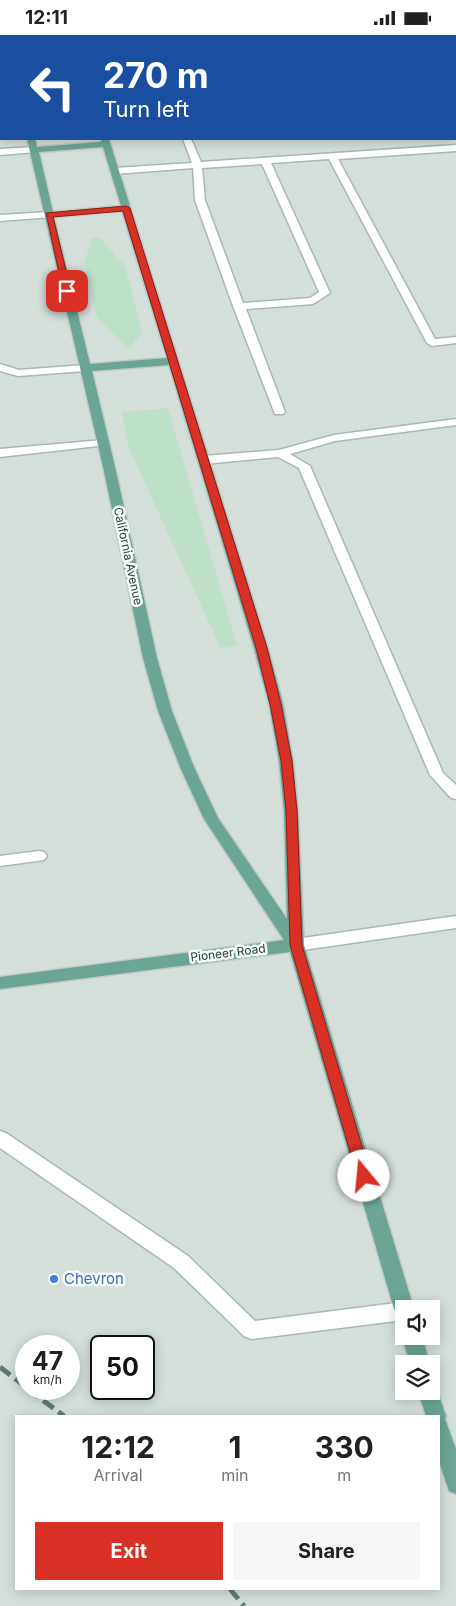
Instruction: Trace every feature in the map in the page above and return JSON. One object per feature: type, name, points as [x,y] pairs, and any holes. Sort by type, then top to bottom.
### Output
[{"type":"main road","points":[[32,144],[106,141]]},
{"type":"main road","name":"California Avenue","points":[[106,141],[262,648],[276,704],[286,761],[291,811],[296,945],[401,1300]]},
{"type":"main road","name":"California Avenue","points":[[32,144],[103,443],[150,658],[165,711],[187,767],[211,819],[296,945]]},
{"type":"main road","points":[[49,215],[126,208]]},
{"type":"main road","points":[[85,368],[174,361]]},
{"type":"main road","name":"Pioneer Road","points":[[0,983],[296,945]]},
{"type":"main road","points":[[431,1400],[436,1415]]},
{"type":"main road","points":[[440,1430],[456,1484]]},
{"type":"street","points":[[186,140],[197,165],[200,200],[238,307],[279,412]]},
{"type":"street","points":[[0,152],[32,144]]},
{"type":"street","points":[[115,171],[456,148]]},
{"type":"street","points":[[332,156],[432,343],[456,340]]},
{"type":"street","points":[[238,307],[313,301],[325,293],[265,161]]},
{"type":"street","points":[[0,218],[49,215]]},
{"type":"street","points":[[0,367],[18,373],[85,368]]},
{"type":"street","points":[[204,460],[280,453],[334,438],[456,421]]},
{"type":"street","points":[[0,453],[103,443]]},
{"type":"street","points":[[280,453],[304,467],[437,775],[456,794]]},
{"type":"street","points":[[0,861],[40,855]]},
{"type":"street","name":"Pioneer Road","points":[[296,945],[456,922]]},
{"type":"street","points":[[0,1138],[181,1262],[251,1330],[395,1311]]},
{"type":"shaded area","points":[[0,140],[456,140],[456,1606],[0,1606]]},
{"type":"green space","points":[[92,238],[100,238],[125,266],[142,332],[129,349],[97,318],[84,264]]},
{"type":"green space","points":[[168,408],[237,645],[221,649],[128,446],[122,412]]},
{"type":"railway","points":[[0,1367],[15,1379]]},
{"type":"railway","points":[[43,1400],[63,1415]]},
{"type":"railway","points":[[231,1590],[244,1606]]},
{"type":"place","name":"Chevron","points":[[54,1279]]},
{"type":"route","points":[[67,291],[49,215],[126,208],[262,648],[276,704],[286,761],[291,811],[296,945],[312,1005],[364,1176]]}]
